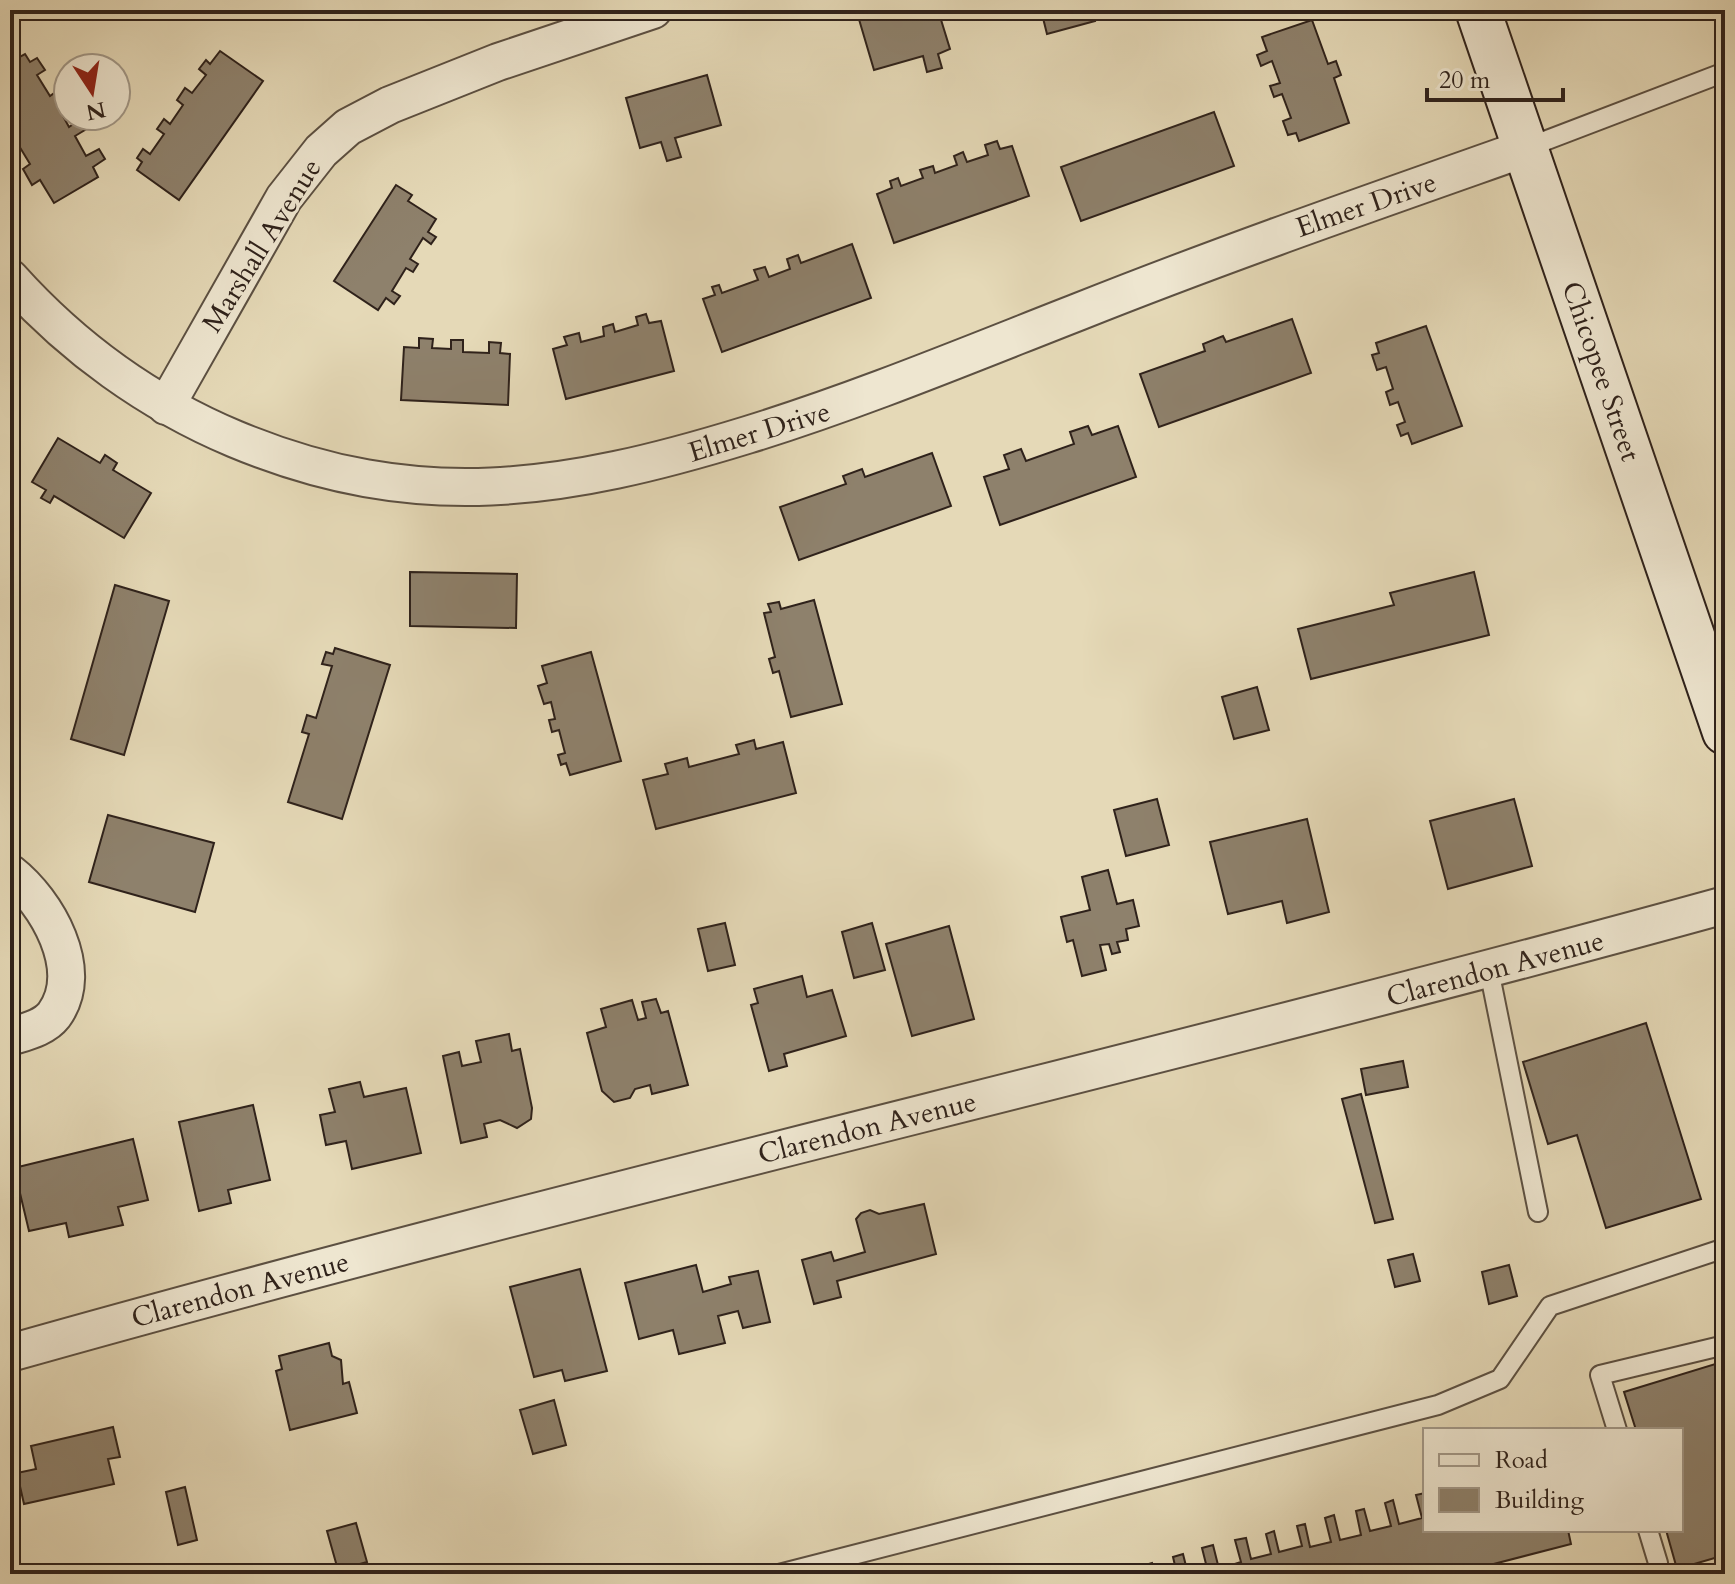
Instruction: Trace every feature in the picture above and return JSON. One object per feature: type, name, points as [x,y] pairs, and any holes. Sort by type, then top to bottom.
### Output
[{"type":"main road","name":"Chicopee Street","points":[[1478,10],[1725,732]]},
{"type":"street","name":"Marshall Avenue","points":[[166,406],[284,198],[321,151],[341,133],[390,105],[498,62],[653,10]]},
{"type":"street","name":"Elmer Drive","points":[[10,278],[75,342],[166,406],[266,452],[366,478],[457,488],[497,488],[580,479],[664,461],[855,401],[1227,253],[1526,148]]},
{"type":"street","points":[[10,873],[26,885],[50,919],[64,976],[53,1016],[39,1027],[10,1037]]},
{"type":"street","name":"Clarendon Avenue","points":[[10,1353],[279,1278],[668,1176],[1142,1060],[1725,905]]},
{"type":"lane","points":[[1526,148],[1725,72]]},
{"type":"lane","points":[[1489,970],[1538,1212]]},
{"type":"lane","points":[[779,1574],[1438,1405],[1500,1379],[1550,1306],[1725,1248]]},
{"type":"lane","points":[[1616,1428],[1600,1375],[1725,1345]]},
{"type":"lane","points":[[1649,1532],[1658,1563]]},
{"type":"building","points":[[879,10],[938,10],[950,49],[938,54],[942,68],[927,72],[923,56],[874,70],[858,16]]},
{"type":"building","points":[[1041,10],[1092,10],[1095,21],[1047,34]]},
{"type":"building","points":[[1141,10],[1172,10],[1143,19]]},
{"type":"building","points":[[1312,20],[1328,64],[1336,61],[1341,75],[1334,78],[1349,123],[1299,141],[1296,133],[1288,135],[1283,121],[1291,118],[1282,94],[1274,97],[1270,86],[1280,83],[1272,61],[1261,66],[1257,55],[1267,51],[1262,37]]},
{"type":"building","points":[[220,51],[263,81],[179,200],[137,170],[142,162],[137,158],[143,149],[150,154],[164,134],[157,129],[164,119],[170,124],[183,105],[177,100],[185,88],[192,93],[206,75],[199,69],[206,60],[210,64]]},
{"type":"building","points":[[25,54],[30,62],[37,58],[45,70],[37,75],[50,96],[52,95],[52,132],[82,132],[75,136],[86,156],[99,149],[105,159],[93,167],[98,177],[54,203],[40,180],[32,185],[23,169],[30,164],[10,131],[10,62]]},
{"type":"building","points":[[707,75],[721,125],[675,138],[681,157],[667,161],[661,142],[640,148],[626,98]]},
{"type":"building","points":[[1214,112],[1234,166],[1081,221],[1061,167]]},
{"type":"building","points":[[1725,137],[1725,157],[1718,139]]},
{"type":"building","points":[[997,141],[1000,149],[1012,146],[1029,196],[894,243],[877,194],[892,188],[890,181],[898,178],[901,186],[923,178],[920,170],[933,166],[935,173],[957,165],[954,156],[963,152],[967,162],[988,155],[985,145]]},
{"type":"building","points":[[396,185],[412,195],[408,201],[436,219],[428,232],[436,237],[431,244],[423,238],[410,259],[418,264],[413,272],[406,268],[392,291],[400,296],[394,304],[386,298],[378,310],[334,281]]},
{"type":"building","points":[[852,244],[871,298],[722,352],[703,299],[715,295],[712,287],[719,285],[722,293],[758,280],[754,270],[765,267],[769,277],[790,269],[787,259],[798,255],[801,263]]},
{"type":"building","points":[[646,314],[649,323],[661,321],[674,371],[566,399],[553,349],[567,345],[564,337],[579,333],[581,342],[604,336],[603,327],[613,324],[615,332],[638,325],[636,317]]},
{"type":"building","points":[[1292,319],[1311,373],[1159,427],[1140,374],[1205,351],[1203,344],[1223,336],[1226,342]]},
{"type":"building","points":[[1426,326],[1462,426],[1412,444],[1408,433],[1401,436],[1397,425],[1405,422],[1398,402],[1390,405],[1386,392],[1393,389],[1386,367],[1377,370],[1372,355],[1379,353],[1376,343]]},
{"type":"building","points":[[419,338],[433,339],[432,348],[451,349],[451,340],[463,340],[463,352],[489,353],[489,342],[501,343],[500,353],[510,354],[508,405],[401,400],[404,347],[419,348]]},
{"type":"building","points":[[1088,426],[1092,435],[1118,426],[1136,477],[1000,525],[984,477],[1009,469],[1004,455],[1021,449],[1026,461],[1074,444],[1070,432]]},
{"type":"building","points":[[58,438],[100,463],[105,455],[117,463],[113,470],[151,493],[124,538],[54,496],[50,503],[41,498],[46,490],[32,482]]},
{"type":"building","points":[[932,453],[951,506],[799,560],[780,507],[846,484],[843,476],[862,469],[865,477]]},
{"type":"building","points":[[410,572],[517,574],[516,628],[410,626]]},
{"type":"building","points":[[1474,572],[1489,635],[1311,679],[1298,629],[1394,605],[1390,593]]},
{"type":"building","points":[[115,585],[169,601],[124,755],[71,739]]},
{"type":"building","points":[[814,600],[842,704],[791,717],[779,671],[773,673],[769,659],[775,657],[764,613],[771,612],[768,604],[779,602],[781,609]]},
{"type":"building","points":[[335,648],[390,665],[342,819],[288,802],[309,734],[302,732],[307,715],[316,718],[332,666],[322,664],[326,652],[333,654]]},
{"type":"building","points":[[591,652],[621,761],[570,775],[566,763],[561,765],[558,755],[565,753],[559,730],[552,732],[549,720],[555,719],[551,702],[544,704],[538,686],[547,683],[542,666]]},
{"type":"building","points":[[1257,687],[1269,730],[1234,739],[1222,697]]},
{"type":"building","points":[[754,740],[756,749],[783,742],[796,793],[656,829],[643,780],[668,774],[665,764],[687,758],[689,767],[739,754],[736,745]]},
{"type":"building","points":[[1157,799],[1169,845],[1126,856],[1114,810]]},
{"type":"building","points":[[1514,799],[1532,866],[1448,889],[1430,821]]},
{"type":"building","points":[[108,815],[214,843],[195,912],[89,882]]},
{"type":"building","points":[[1307,819],[1329,912],[1287,923],[1282,901],[1228,914],[1210,842]]},
{"type":"building","points":[[1108,870],[1117,904],[1133,900],[1139,926],[1126,929],[1128,940],[1117,942],[1120,952],[1112,954],[1109,944],[1100,945],[1106,970],[1082,976],[1073,940],[1067,942],[1061,917],[1090,910],[1082,877]]},
{"type":"building","points":[[725,923],[735,965],[708,971],[698,929]]},
{"type":"building","points":[[872,923],[885,970],[854,978],[842,932]]},
{"type":"building","points":[[949,926],[974,1019],[912,1036],[886,944]]},
{"type":"building","points":[[802,976],[807,997],[832,990],[846,1036],[784,1054],[787,1066],[769,1071],[751,1005],[758,1003],[754,989]]},
{"type":"building","points":[[656,999],[661,1013],[668,1011],[688,1085],[652,1094],[650,1085],[635,1089],[630,1098],[614,1102],[602,1091],[587,1033],[606,1027],[601,1009],[632,1000],[638,1020],[646,1018],[642,1002]]},
{"type":"building","points":[[1646,1023],[1701,1199],[1606,1228],[1577,1135],[1548,1144],[1523,1062]]},
{"type":"building","points":[[509,1034],[512,1051],[520,1049],[532,1108],[531,1119],[517,1128],[500,1120],[484,1124],[487,1137],[461,1143],[443,1056],[459,1052],[462,1066],[481,1062],[476,1041]]},
{"type":"building","points":[[1403,1061],[1408,1087],[1366,1095],[1361,1069]]},
{"type":"building","points":[[360,1082],[364,1097],[406,1088],[421,1153],[352,1169],[346,1141],[326,1145],[320,1115],[335,1112],[329,1089]]},
{"type":"building","points":[[1361,1094],[1393,1219],[1375,1223],[1342,1099]]},
{"type":"building","points":[[253,1105],[270,1180],[228,1190],[231,1203],[199,1211],[179,1122]]},
{"type":"building","points":[[133,1139],[148,1200],[118,1207],[123,1225],[69,1237],[66,1223],[29,1231],[14,1168]]},
{"type":"building","points":[[924,1204],[936,1254],[837,1281],[841,1297],[814,1304],[802,1260],[831,1252],[834,1261],[865,1252],[856,1219],[861,1213],[870,1210],[879,1214]]},
{"type":"building","points":[[1413,1254],[1420,1281],[1395,1287],[1388,1260]]},
{"type":"building","points":[[696,1265],[703,1292],[731,1284],[729,1277],[758,1271],[770,1322],[743,1328],[738,1311],[718,1316],[725,1343],[679,1354],[673,1330],[639,1339],[625,1283]]},
{"type":"building","points":[[1509,1265],[1517,1296],[1489,1304],[1482,1272]]},
{"type":"building","points":[[580,1269],[607,1371],[565,1381],[562,1370],[534,1377],[510,1287]]},
{"type":"building","points":[[329,1343],[332,1356],[341,1360],[343,1384],[349,1382],[357,1413],[290,1430],[276,1371],[282,1369],[279,1356]]},
{"type":"building","points":[[1725,1361],[1725,1555],[1677,1569],[1667,1532],[1683,1532],[1683,1428],[1635,1428],[1624,1392]]},
{"type":"building","points":[[554,1400],[566,1445],[533,1454],[520,1410]]},
{"type":"building","points":[[113,1427],[120,1457],[108,1459],[114,1484],[24,1504],[17,1473],[36,1469],[31,1446]]},
{"type":"building","points":[[185,1487],[197,1540],[178,1545],[166,1492]]},
{"type":"building","points":[[1423,1493],[1423,1532],[1568,1532],[1571,1544],[1455,1574],[1199,1574],[1208,1572],[1202,1548],[1213,1545],[1219,1569],[1241,1562],[1235,1540],[1246,1538],[1251,1559],[1271,1554],[1266,1534],[1274,1531],[1279,1552],[1302,1546],[1297,1526],[1305,1524],[1310,1547],[1331,1542],[1325,1518],[1334,1515],[1340,1540],[1361,1535],[1356,1511],[1364,1509],[1370,1531],[1391,1526],[1385,1503],[1393,1500],[1399,1524],[1422,1518],[1416,1495]]},
{"type":"building","points":[[356,1523],[367,1562],[338,1570],[327,1531]]},
{"type":"building","points":[[1183,1554],[1188,1574],[1177,1574],[1173,1557]]},
{"type":"building","points":[[1152,1563],[1154,1574],[1144,1574],[1142,1566]]}]
